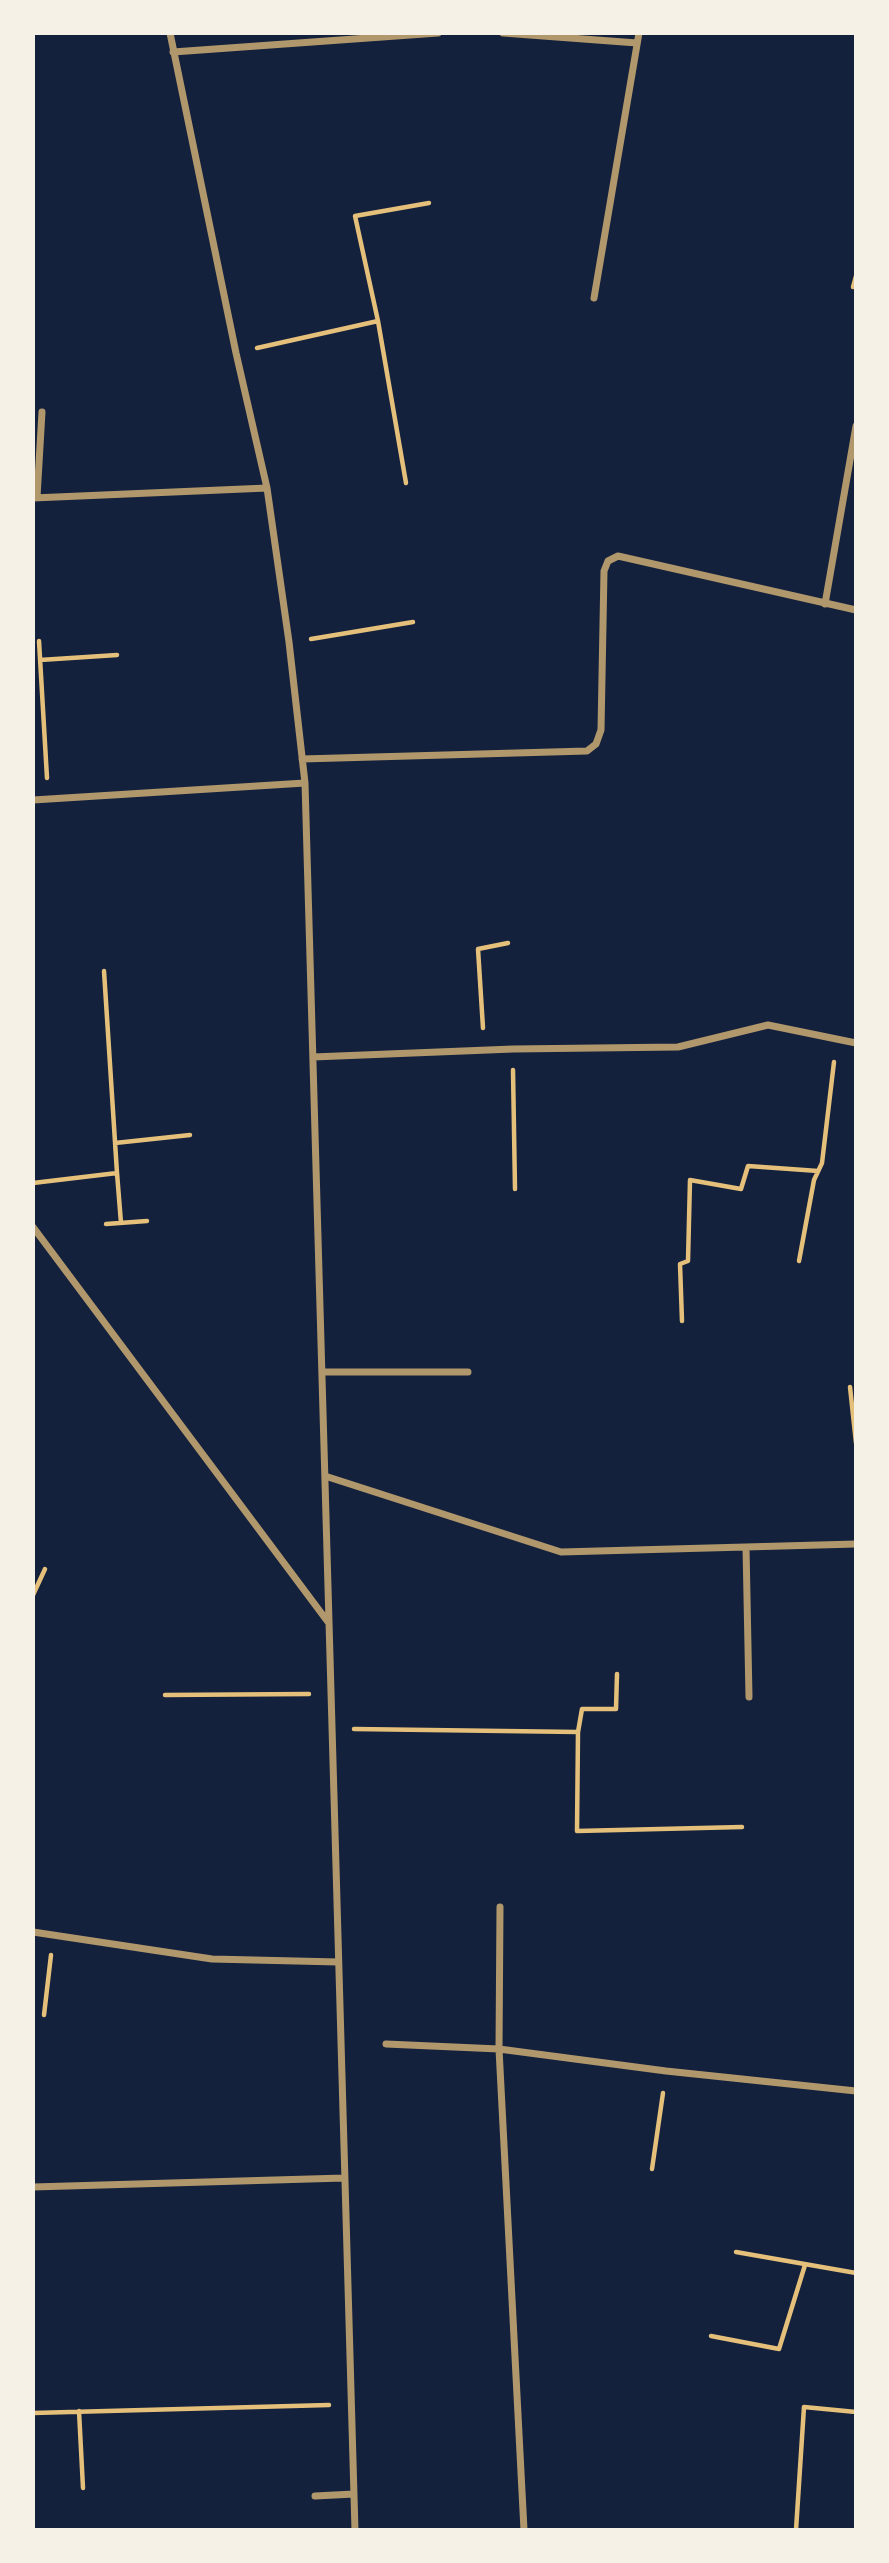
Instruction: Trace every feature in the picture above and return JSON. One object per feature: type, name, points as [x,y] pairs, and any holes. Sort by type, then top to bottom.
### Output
[{"type":"street","points":[[170,33],[236,353],[267,488],[289,642],[305,783],[355,2530]]},
{"type":"street","points":[[173,52],[438,33]]},
{"type":"street","points":[[503,33],[638,43]]},
{"type":"street","points":[[594,298],[639,33]]},
{"type":"street","points":[[42,412],[35,498],[267,488]]},
{"type":"street","points":[[825,604],[856,426]]},
{"type":"street","points":[[302,760],[587,751],[596,744],[601,730],[604,570],[608,561],[618,556],[856,610]]},
{"type":"street","points":[[33,800],[305,783]]},
{"type":"street","points":[[313,1057],[513,1049],[678,1047],[768,1025],[856,1043]]},
{"type":"street","points":[[33,1227],[329,1623]]},
{"type":"street","points":[[322,1372],[468,1372]]},
{"type":"street","points":[[325,1476],[561,1552],[856,1544]]},
{"type":"street","points":[[746,1547],[749,1698]]},
{"type":"street","points":[[500,1907],[499,2049],[524,2530]]},
{"type":"street","points":[[33,1932],[212,1959],[338,1962]]},
{"type":"street","points":[[386,2044],[499,2049],[666,2071],[856,2091]]},
{"type":"street","points":[[33,2187],[344,2178]]},
{"type":"street","points":[[315,2496],[354,2494]]},
{"type":"path","points":[[406,483],[378,321],[355,216],[429,203]]},
{"type":"path","points":[[853,287],[856,276]]},
{"type":"path","points":[[236,353],[378,321]]},
{"type":"path","points":[[289,642],[413,621]]},
{"type":"path","points":[[39,640],[49,799]]},
{"type":"path","points":[[40,660],[117,655]]},
{"type":"path","points":[[484,1050],[478,949],[508,943]]},
{"type":"path","points":[[104,971],[121,1223]]},
{"type":"path","points":[[799,1261],[814,1180],[822,1163],[835,1040]]},
{"type":"path","points":[[513,1049],[515,1189]]},
{"type":"path","points":[[115,1143],[190,1135]]},
{"type":"path","points":[[682,1321],[680,1264],[688,1261],[690,1180],[741,1189],[748,1166],[818,1171]]},
{"type":"path","points":[[33,1183],[117,1173]]},
{"type":"path","points":[[106,1224],[147,1222]]},
{"type":"path","points":[[850,1387],[856,1443]]},
{"type":"path","points":[[33,1595],[45,1569]]},
{"type":"path","points":[[617,1674],[615,1709],[582,1709],[577,1832],[742,1827]]},
{"type":"path","points":[[165,1695],[331,1694]]},
{"type":"path","points":[[332,1729],[579,1732]]},
{"type":"path","points":[[44,2015],[53,1937]]},
{"type":"path","points":[[652,2169],[666,2071]]},
{"type":"path","points":[[736,2252],[856,2273]]},
{"type":"path","points":[[711,2336],[779,2349],[805,2265]]},
{"type":"path","points":[[33,2413],[351,2404]]},
{"type":"path","points":[[796,2530],[804,2407],[856,2412]]},
{"type":"path","points":[[79,2411],[83,2488]]}]
